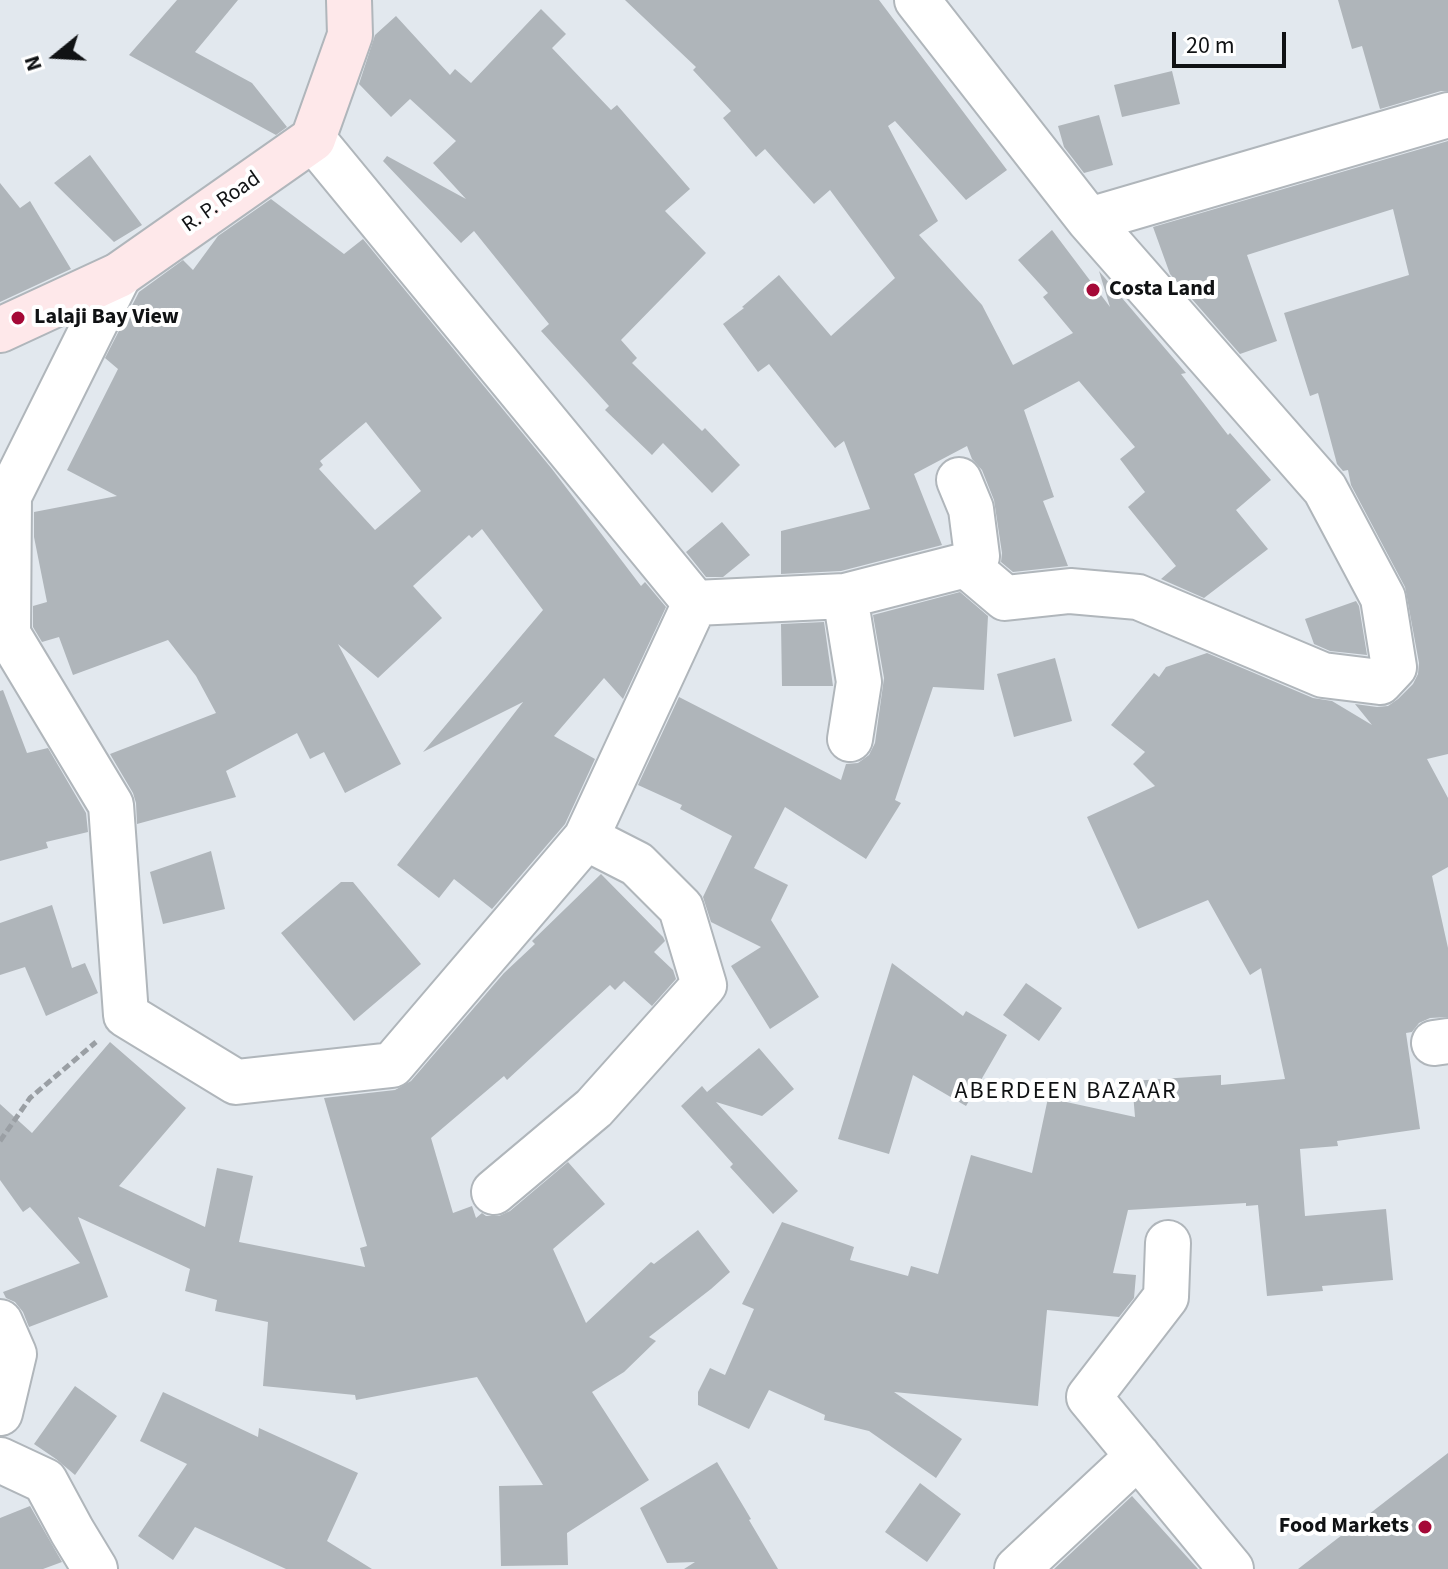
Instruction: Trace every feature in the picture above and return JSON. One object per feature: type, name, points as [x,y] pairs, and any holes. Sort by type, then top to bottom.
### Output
[{"type":"street","points":[[349,0],[350,35],[313,139],[695,603]]},
{"type":"street","points":[[917,0],[1089,220],[1325,489],[1383,598],[1394,667],[1380,682],[1323,675],[1138,597],[1070,591],[1005,598],[966,565]]},
{"type":"street","points":[[1089,220],[1448,115]]},
{"type":"street","name":"R. P. Road","points":[[0,330],[119,275],[313,139]]},
{"type":"street","points":[[119,275],[9,496],[8,634],[111,805],[126,1015],[236,1082],[392,1065],[586,838],[695,603]]},
{"type":"street","points":[[695,603],[845,596],[966,565],[977,556],[971,509],[959,480]]},
{"type":"street","points":[[845,596],[859,682],[850,739]]},
{"type":"street","points":[[494,1192],[594,1108],[704,985],[681,908],[637,864],[586,838]]},
{"type":"street","points":[[1168,1243],[1166,1297],[1089,1397],[1231,1569]]},
{"type":"street","points":[[0,1322],[14,1354],[0,1413]]},
{"type":"street","points":[[1017,1569],[1138,1456]]},
{"type":"street","points":[[0,1460],[45,1481],[95,1569]]},
{"type":"path","points":[[0,1141],[30,1098],[126,1015]]},
{"type":"building","points":[[177,0],[238,0],[195,52],[252,83],[287,127],[276,135],[129,55]]},
{"type":"building","points":[[625,0],[879,0],[1007,170],[966,200],[895,121],[888,126],[938,221],[919,235],[982,305],[1013,365],[1073,333],[1043,297],[1048,293],[1018,260],[1052,230],[1110,307],[1099,271],[1186,373],[1181,374],[1228,435],[1230,433],[1271,480],[1236,510],[1268,549],[1204,598],[1161,579],[1176,566],[1128,507],[1145,492],[1120,459],[1135,447],[1079,381],[1024,410],[1054,497],[1043,501],[1068,566],[1013,572],[1001,562],[994,500],[982,470],[972,459],[967,446],[914,474],[942,545],[950,543],[841,571],[781,574],[781,531],[870,509],[844,441],[835,448],[769,364],[758,372],[723,324],[779,275],[831,336],[895,278],[830,190],[814,204],[765,149],[756,157],[723,118],[731,111],[693,70],[696,67]]},
{"type":"building","points":[[1338,0],[1448,0],[1448,91],[1380,109],[1362,46],[1352,49]]},
{"type":"building","points":[[541,9],[566,34],[552,48],[611,110],[617,105],[690,189],[665,211],[706,253],[621,340],[637,358],[632,363],[702,431],[705,428],[740,465],[712,493],[663,443],[652,455],[605,410],[609,406],[541,331],[549,324],[474,231],[461,243],[383,161],[387,156],[466,199],[433,163],[456,141],[410,99],[391,117],[359,84],[375,35],[396,16],[450,75],[455,69],[471,83]]},
{"type":"building","points":[[1172,71],[1180,104],[1122,117],[1114,85]]},
{"type":"building","points":[[1099,115],[1113,165],[1084,173],[1064,147],[1058,126]]},
{"type":"building","points":[[1448,141],[1448,754],[1427,759],[1448,798],[1448,867],[1432,876],[1448,948],[1448,1017],[1430,1018],[1406,1033],[1420,1129],[1337,1141],[1338,1146],[1300,1149],[1305,1216],[1386,1209],[1393,1280],[1322,1286],[1323,1291],[1267,1296],[1258,1205],[1246,1206],[1246,1203],[1128,1210],[1113,1273],[1136,1275],[1134,1298],[1119,1317],[1047,1310],[1038,1406],[894,1392],[962,1439],[936,1478],[869,1431],[824,1420],[825,1415],[769,1390],[749,1429],[698,1405],[698,1392],[710,1368],[725,1375],[754,1309],[742,1304],[782,1222],[854,1247],[850,1260],[908,1276],[911,1266],[938,1274],[971,1155],[1032,1173],[1048,1098],[1135,1117],[1132,1081],[1221,1075],[1221,1085],[1285,1079],[1261,968],[1250,975],[1208,900],[1138,929],[1087,817],[1155,786],[1133,764],[1145,752],[1111,725],[1154,673],[1159,677],[1166,667],[1207,653],[1313,698],[1332,701],[1372,725],[1355,704],[1388,706],[1413,684],[1419,663],[1405,587],[1351,485],[1348,470],[1343,471],[1337,464],[1318,393],[1310,396],[1284,313],[1409,275],[1393,209],[1247,255],[1277,341],[1240,354],[1170,274],[1153,227]]},
{"type":"building","points":[[90,155],[142,225],[114,242],[54,183]]},
{"type":"building","points":[[0,183],[20,208],[30,201],[71,269],[0,302]]},
{"type":"building","points":[[271,199],[344,254],[363,239],[552,469],[641,586],[645,582],[666,607],[623,699],[604,678],[554,736],[595,759],[565,824],[492,909],[454,879],[439,898],[397,865],[523,702],[423,752],[543,610],[482,529],[472,538],[469,535],[413,586],[442,618],[378,678],[338,644],[401,764],[345,793],[324,752],[310,759],[297,733],[226,771],[236,797],[137,824],[133,793],[110,754],[216,713],[196,676],[168,640],[73,675],[59,637],[42,642],[33,627],[33,606],[47,602],[34,537],[34,512],[117,496],[67,470],[118,369],[105,358],[139,292],[183,260],[193,270],[218,236]],"holes":[[[366,422],[421,491],[375,530],[319,469],[323,465],[320,461]]]},
{"type":"building","points":[[722,522],[750,555],[723,577],[706,577],[686,552]]},
{"type":"building","points":[[960,592],[988,616],[984,690],[933,687],[895,800],[901,803],[866,859],[785,807],[754,868],[788,885],[771,920],[819,997],[770,1029],[731,966],[761,947],[711,922],[703,897],[732,836],[680,809],[682,805],[638,785],[679,697],[841,780],[846,764],[858,763],[869,755],[875,743],[884,678],[873,615]]},
{"type":"building","points":[[1356,601],[1367,655],[1330,651],[1314,644],[1305,619]]},
{"type":"building","points":[[824,622],[833,686],[782,686],[781,624]]},
{"type":"building","points":[[1055,658],[1072,721],[1014,737],[997,674]]},
{"type":"building","points":[[3,690],[27,753],[48,748],[86,813],[88,832],[46,842],[48,848],[0,861],[0,691]]},
{"type":"building","points":[[211,851],[225,909],[163,924],[150,872]]},
{"type":"building","points":[[601,874],[663,937],[665,941],[654,952],[673,970],[676,979],[652,1006],[624,981],[615,990],[610,985],[507,1080],[504,1076],[431,1138],[453,1213],[472,1206],[476,1218],[482,1213],[499,1216],[510,1211],[568,1162],[605,1204],[553,1249],[586,1323],[651,1262],[654,1264],[698,1230],[730,1272],[649,1337],[656,1341],[624,1372],[592,1392],[649,1480],[567,1533],[568,1565],[501,1566],[499,1486],[543,1485],[477,1377],[356,1400],[355,1395],[263,1386],[268,1322],[215,1311],[217,1300],[185,1291],[190,1269],[78,1217],[108,1297],[29,1327],[23,1312],[15,1302],[6,1298],[3,1292],[80,1263],[30,1207],[23,1212],[0,1180],[0,1104],[32,1133],[110,1042],[186,1108],[119,1186],[205,1227],[217,1168],[253,1176],[239,1242],[365,1267],[360,1248],[367,1246],[324,1098],[395,1090],[411,1081],[504,973],[535,944],[532,941]]},
{"type":"building","points":[[341,882],[353,882],[421,964],[354,1021],[281,933]]},
{"type":"building","points":[[52,905],[72,968],[85,963],[98,993],[46,1016],[25,967],[0,975],[0,923]]},
{"type":"building","points":[[892,963],[963,1016],[966,1011],[1007,1035],[966,1106],[913,1075],[889,1154],[838,1139]]},
{"type":"building","points":[[1026,983],[1062,1008],[1039,1041],[1003,1015]]},
{"type":"building","points":[[759,1048],[794,1089],[762,1116],[716,1102],[798,1191],[773,1214],[681,1106],[702,1086],[707,1092]]},
{"type":"building","points":[[75,1386],[117,1416],[75,1475],[34,1444]]},
{"type":"building","points":[[163,1392],[258,1437],[259,1428],[358,1473],[327,1541],[372,1569],[286,1569],[195,1527],[173,1560],[138,1536],[187,1464],[140,1441]]},
{"type":"building","points":[[1448,1453],[1448,1569],[1298,1569]]},
{"type":"building","points":[[717,1462],[778,1569],[684,1569],[695,1562],[667,1563],[640,1508]]},
{"type":"building","points":[[920,1483],[961,1514],[927,1562],[885,1532]]},
{"type":"building","points":[[1132,1496],[1198,1569],[1054,1569]]},
{"type":"building","points":[[30,1506],[62,1562],[43,1569],[0,1569],[0,1518]]},
{"type":"place","name":"Costa Land","points":[[1093,290]]},
{"type":"place","name":"Lalaji Bay View","points":[[18,318]]},
{"type":"place","name":"Food Markets","points":[[1425,1527]]},
{"type":"district","name":"ABERDEEN BAZAAR","points":[[1066,1093]]}]
